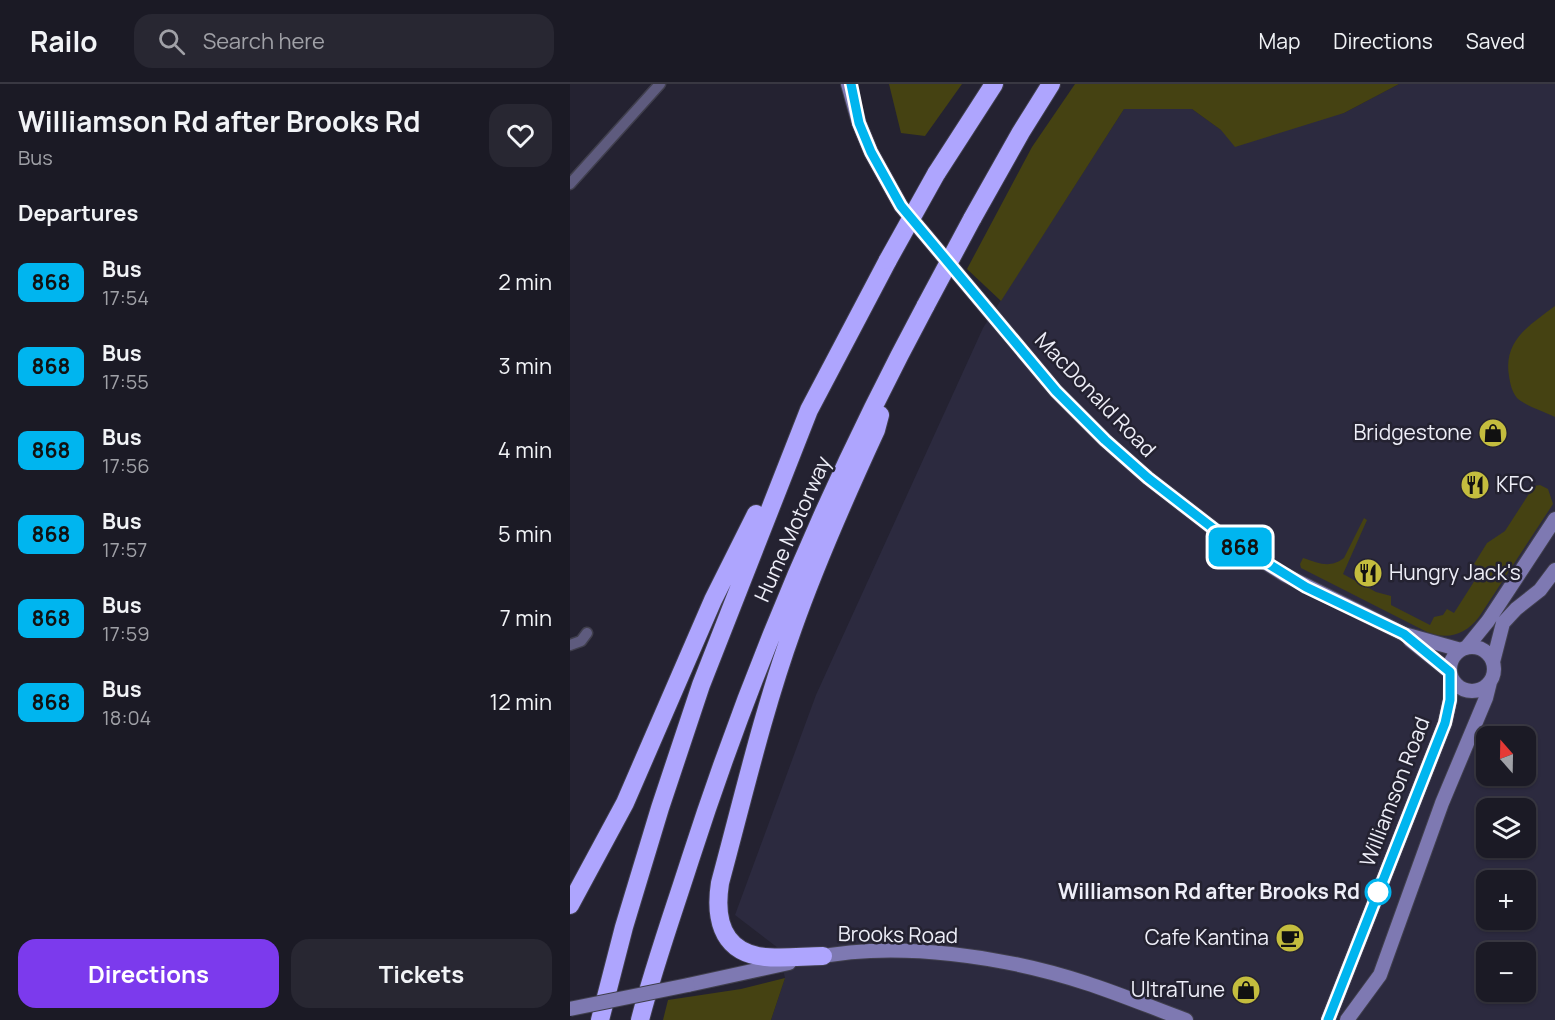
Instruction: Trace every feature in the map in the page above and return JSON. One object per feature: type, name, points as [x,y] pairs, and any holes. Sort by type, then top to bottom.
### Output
[{"type":"highway","name":"Hume Motorway","points":[[600,1020],[627,916],[701,685],[808,410],[936,174],[994,84]]},
{"type":"highway","name":"Hume Motorway","points":[[640,1020],[654,970],[724,758],[790,589],[841,473],[897,359],[972,219],[1051,84]]},
{"type":"highway","points":[[823,956],[764,957],[742,950],[729,939],[721,926],[718,914],[719,892],[759,739],[792,629],[828,536],[876,430],[897,359]]},
{"type":"highway","points":[[570,905],[625,803],[713,600],[808,410]]},
{"type":"main road","name":"MacDonald Road","points":[[850,86],[859,123],[871,152],[901,206],[1056,391],[1105,440],[1148,478],[1223,536],[1306,587],[1404,634],[1463,649]]},
{"type":"main road","points":[[1490,682],[1483,689],[1469,691],[1457,686],[1450,674],[1452,659],[1488,621],[1555,519]]},
{"type":"main road","points":[[1347,1020],[1380,975],[1440,809],[1486,698],[1494,672],[1493,662],[1503,623],[1540,590],[1555,570]]},
{"type":"main road","name":"MacDonald Road","points":[[1404,634],[1450,674]]},
{"type":"main road","points":[[1463,649],[1474,647],[1482,650],[1493,662]]},
{"type":"main road","name":"Williamson Road","points":[[1328,1020],[1445,723],[1450,700],[1450,674]]},
{"type":"main road","name":"Brooks Road","points":[[570,1009],[823,956],[860,952],[904,952],[953,955],[1001,962],[1087,983],[1186,1020]]},
{"type":"street","points":[[570,184],[660,84]]},
{"type":"street","points":[[570,645],[581,641],[587,633]]},
{"type":"shaded area","points":[[889,84],[962,84],[925,136],[901,133]]},
{"type":"shaded area","points":[[1075,84],[1399,84],[1344,113],[1235,147],[1221,130],[1192,109],[1124,109],[1001,301],[967,269],[1032,147]]},
{"type":"shaded area","points":[[1399,84],[1555,84],[1555,1020],[771,1020],[785,978],[778,948],[735,915],[816,695],[983,328],[1124,109],[1192,109],[1221,130],[1344,113]]},
{"type":"shaded area","points":[[1555,306],[1555,417],[1517,398],[1511,384],[1508,363],[1514,343],[1520,335]]},
{"type":"shaded area","points":[[1540,485],[1548,489],[1553,504],[1479,617],[1462,632],[1442,636],[1427,632],[1301,568],[1303,558],[1329,564],[1344,558],[1364,518],[1367,520],[1343,574],[1376,592],[1391,596],[1391,605],[1430,625],[1434,617],[1443,615],[1447,609],[1454,613],[1482,569],[1474,564],[1487,543],[1505,531],[1534,486]]},
{"type":"shaded area","points":[[785,978],[771,1020],[663,1020],[668,1000],[741,989]]},
{"type":"bus line","name":"868","points":[[851,84],[859,123],[871,152],[901,206],[1056,391],[1105,440],[1148,478],[1223,536],[1306,587],[1404,634],[1450,672],[1450,700],[1445,723],[1328,1020]]},
{"type":"place","name":"Bridgestone","points":[[1493,433]]},
{"type":"place","name":"KFC","points":[[1475,485]]},
{"type":"place","name":"Hungry Jack's","points":[[1368,573]]},
{"type":"place","name":"Williamson Rd after Brooks Rd","points":[[1378,892]]},
{"type":"place","name":"Cafe Kantina","points":[[1290,938]]},
{"type":"place","name":"UltraTune","points":[[1246,990]]}]
